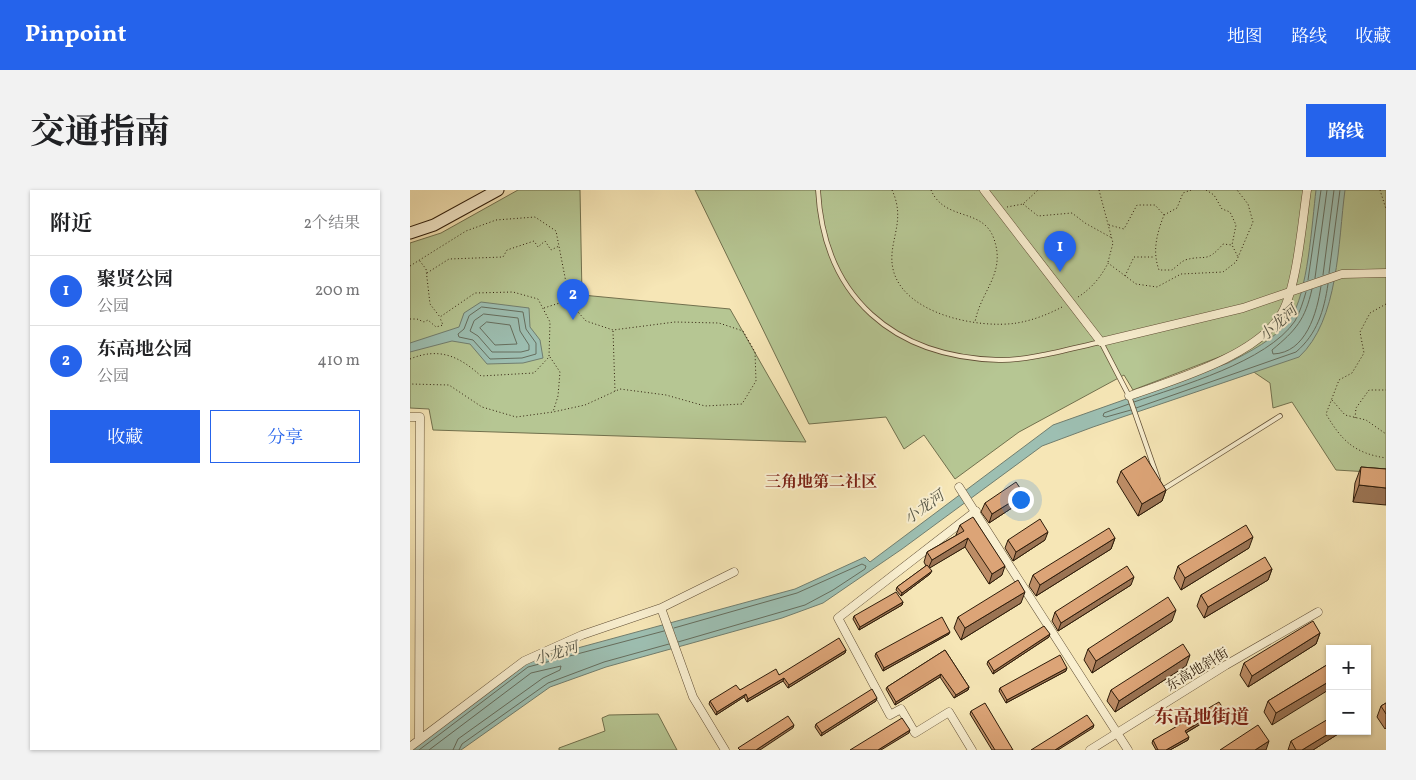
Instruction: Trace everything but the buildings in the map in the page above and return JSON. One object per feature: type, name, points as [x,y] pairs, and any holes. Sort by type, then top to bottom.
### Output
[{"type":"street","points":[[410,233],[434,225],[498,190]]},
{"type":"street","points":[[984,190],[1100,342],[1243,308],[1342,274],[1386,273]]},
{"type":"street","points":[[1129,396],[1192,375],[1260,338],[1281,314],[1294,290],[1307,190]]},
{"type":"street","points":[[410,417],[420,417],[419,740]]},
{"type":"street","points":[[959,487],[1128,750]]},
{"type":"street","points":[[972,750],[949,712],[915,732],[901,709],[890,715],[838,618],[974,509]]},
{"type":"street","points":[[410,747],[524,661],[582,635],[662,612],[734,572]]},
{"type":"street","points":[[662,612],[693,696],[725,750]]},
{"type":"street","name":"东高地斜街","points":[[1090,750],[1318,612]]},
{"type":"lane","points":[[818,190],[825,239],[837,270],[851,295],[876,319],[903,338],[940,352],[1001,360],[1100,342],[1129,396],[1162,491],[1280,416]]},
{"type":"path","points":[[892,190],[898,206],[898,222],[893,256],[893,268],[898,282],[906,293],[942,315],[975,323],[1016,323],[1046,315],[1088,291],[1103,273],[1108,263],[1113,243],[1099,190]]},
{"type":"path","points":[[931,190],[940,205],[953,212],[985,223],[992,234],[998,251],[999,264],[982,299],[975,323]]},
{"type":"path","points":[[998,208],[1023,204],[1038,190]]},
{"type":"path","points":[[1191,190],[1183,193],[1177,208],[1164,215],[1157,233],[1154,257],[1159,270],[1172,270],[1184,260],[1213,256],[1223,244],[1232,245]]},
{"type":"path","points":[[1206,190],[1214,195],[1222,209],[1230,212],[1236,225],[1232,245],[1238,258]]},
{"type":"path","points":[[1108,263],[1124,277],[1136,284],[1157,287],[1181,274],[1223,272],[1238,258],[1253,222],[1248,204],[1237,190]]},
{"type":"path","points":[[1380,190],[1386,208]]},
{"type":"path","points":[[1023,204],[1038,216],[1072,213],[1085,223],[1112,238]]},
{"type":"path","points":[[1109,225],[1124,229],[1137,205],[1155,205],[1164,215]]},
{"type":"path","points":[[410,266],[466,231],[496,220],[535,217],[556,231],[570,300],[586,321],[614,330],[675,322],[719,323],[743,332],[755,352],[756,381],[742,404],[705,406],[666,395],[620,388],[585,405],[516,417],[482,407],[449,385],[410,384]]},
{"type":"path","points":[[426,274],[450,259],[503,257],[507,250],[534,241],[538,247],[545,240],[551,250],[559,246]]},
{"type":"path","points":[[1124,277],[1134,257],[1154,257]]},
{"type":"path","points":[[410,319],[424,322],[428,320],[436,327],[443,325],[440,317],[430,304],[426,274],[419,260]]},
{"type":"path","points":[[440,317],[475,293],[513,292],[538,299],[550,322],[549,357],[560,372],[558,396],[553,412]]},
{"type":"path","points":[[543,308],[570,300]]},
{"type":"path","points":[[1386,304],[1370,313],[1360,332],[1364,352],[1352,373],[1339,380],[1326,414],[1340,437],[1366,454],[1386,458]]},
{"type":"path","points":[[614,330],[615,391]]},
{"type":"path","points":[[410,359],[418,356],[443,354],[463,360],[481,376],[534,373],[549,357]]},
{"type":"path","points":[[1355,418],[1356,408],[1369,390],[1386,390]]},
{"type":"path","points":[[1332,400],[1345,415],[1366,420],[1386,434]]},
{"type":"green space","points":[[518,190],[580,190],[582,295],[730,309],[806,442],[433,430],[429,409],[410,408],[410,243],[441,233]]},
{"type":"green space","points":[[695,190],[1386,190],[1386,473],[1336,470],[1292,402],[1273,408],[1270,383],[1227,354],[1133,390],[1124,375],[1019,432],[955,479],[924,435],[904,449],[886,417],[809,424]]},
{"type":"green space","points":[[658,714],[677,750],[559,750],[559,748],[605,731],[602,718],[609,715]]},
{"type":"water","points":[[1316,190],[1345,190],[1338,256],[1329,302],[1322,323],[1312,341],[1299,357],[1042,446],[902,549],[823,603],[782,618],[606,667],[550,687],[461,750],[410,750],[526,662],[795,589],[865,557],[870,562],[1053,425],[1228,363],[1262,344],[1284,326],[1296,308],[1305,276]]},
{"type":"water","points":[[481,302],[529,308],[530,327],[540,340],[543,358],[523,363],[487,364],[470,344],[452,341],[410,352],[410,343],[459,327],[464,313]]},
{"type":"place","name":"聚贤公园","points":[[1060,272]]},
{"type":"place","name":"东高地公园","points":[[573,320]]},
{"type":"district","name":"三角地第二社区","points":[[821,481]]},
{"type":"district","name":"东高地街道","points":[[1202,716]]},
{"type":"water label","name":"小龙河","points":[[1278,323]]},
{"type":"water label","name":"小龙河","points":[[924,507]]},
{"type":"water label","name":"小龙河","points":[[556,653]]}]
